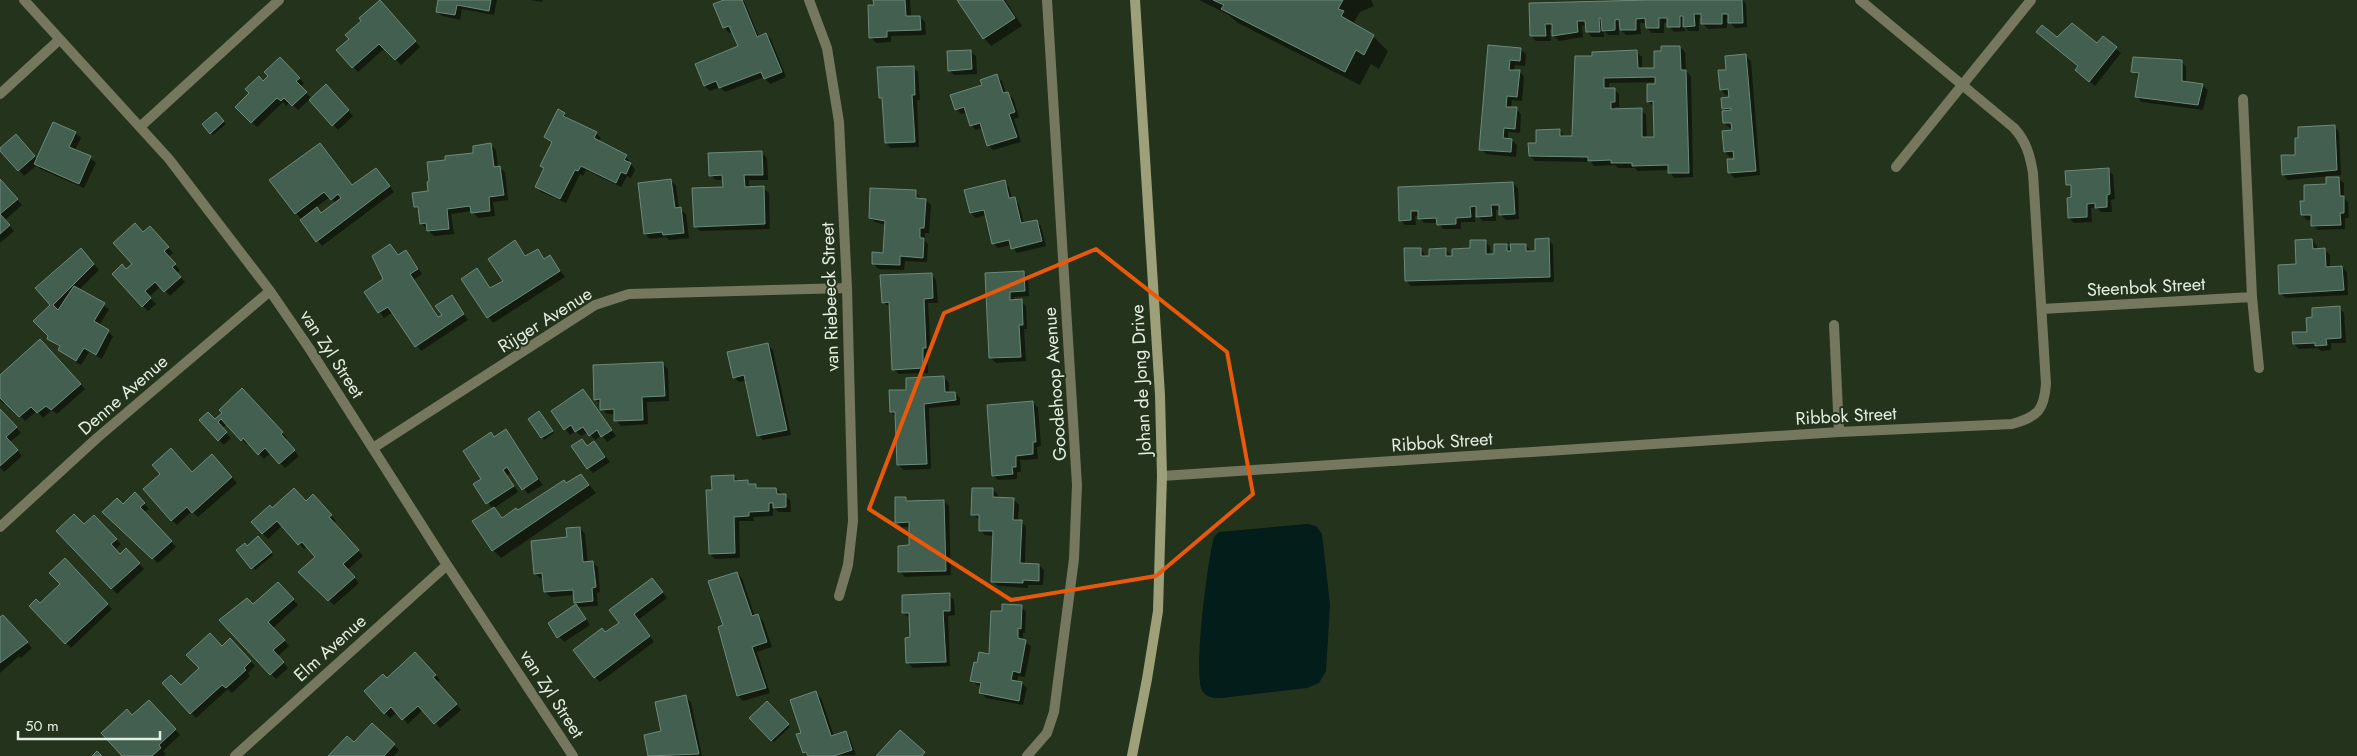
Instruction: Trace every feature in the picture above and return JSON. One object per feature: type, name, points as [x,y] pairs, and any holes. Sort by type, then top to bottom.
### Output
[{"type":"street","name":"van Zyl Street","points":[[24,0],[169,159],[270,291],[309,348],[447,565],[573,756]]},
{"type":"street","points":[[140,127],[279,0]]},
{"type":"street","name":"van Riebeeck Street","points":[[809,0],[827,48],[839,122],[847,288],[854,521],[848,565],[839,596]]},
{"type":"street","name":"Goodehoop Avenue","points":[[1027,756],[1047,733],[1054,712],[1074,559],[1077,485],[1047,0]]},
{"type":"street","name":"Johan de Jong Drive","points":[[1132,756],[1158,610],[1162,476],[1159,386],[1135,0]]},
{"type":"street","name":"Ribbok Street","points":[[1162,476],[1839,432],[2012,424],[2035,415],[2044,404],[2046,384],[2030,154],[2023,138],[2014,128],[1860,0]]},
{"type":"street","points":[[1896,167],[2031,0]]},
{"type":"street","points":[[0,94],[59,40]]},
{"type":"street","points":[[2243,99],[2252,298],[2259,368]]},
{"type":"street","name":"Rijger Avenue","points":[[373,448],[595,305],[615,297],[630,294],[847,288]]},
{"type":"street","name":"Denne Avenue","points":[[0,527],[97,438],[270,291]]},
{"type":"street","name":"Steenbok Street","points":[[2042,309],[2252,298]]},
{"type":"street","points":[[1834,325],[1839,432]]},
{"type":"street","name":"Elm Avenue","points":[[235,756],[447,565]]},
{"type":"highlighted area","points":[[1096,249],[1227,352],[1253,494],[1156,576],[1011,600],[869,509],[944,313]]},
{"type":"water","points":[[1307,524],[1316,526],[1322,534],[1330,605],[1326,671],[1319,683],[1307,688],[1222,698],[1208,696],[1202,690],[1199,662],[1205,590],[1214,537],[1219,532]]},
{"type":"building","points":[[380,0],[416,41],[395,60],[379,44],[352,68],[336,50],[349,39],[345,35],[361,21],[359,18]]},
{"type":"building","points":[[438,0],[491,0],[489,11],[457,5],[455,15],[436,12]]},
{"type":"building","points":[[724,0],[742,0],[757,37],[766,33],[782,72],[764,79],[761,72],[719,88],[716,81],[704,86],[695,64],[738,46],[729,26],[723,28],[713,4]]},
{"type":"building","points":[[873,0],[905,0],[906,16],[920,16],[921,30],[887,31],[887,37],[869,38],[868,5],[874,5]]},
{"type":"building","points":[[957,0],[1003,0],[1015,18],[983,39]]},
{"type":"building","points":[[1213,0],[1343,0],[1338,9],[1344,11],[1341,16],[1374,35],[1364,55],[1356,50],[1345,72],[1221,9],[1224,5]]},
{"type":"building","points":[[1742,0],[1743,23],[1728,23],[1728,14],[1722,14],[1722,24],[1701,24],[1701,14],[1694,14],[1695,26],[1683,27],[1683,16],[1680,16],[1680,27],[1667,27],[1667,18],[1659,18],[1659,28],[1646,28],[1645,18],[1636,19],[1636,30],[1620,30],[1619,19],[1615,20],[1615,30],[1602,31],[1601,18],[1599,18],[1600,32],[1586,32],[1585,21],[1577,21],[1578,32],[1552,36],[1552,24],[1545,24],[1546,36],[1530,36],[1529,3]]},
{"type":"building","points":[[2072,23],[2097,43],[2103,36],[2117,47],[2089,82],[2075,70],[2078,66],[2036,32],[2042,25],[2057,37]]},
{"type":"building","points":[[1488,45],[1521,48],[1520,61],[1510,60],[1509,70],[1520,70],[1517,97],[1507,96],[1506,107],[1517,107],[1515,129],[1504,128],[1503,138],[1512,139],[1511,152],[1479,150]]},
{"type":"building","points":[[1661,46],[1680,46],[1681,70],[1686,70],[1689,173],[1668,173],[1668,165],[1632,166],[1632,163],[1611,163],[1611,160],[1588,161],[1588,157],[1529,156],[1528,143],[1536,143],[1536,130],[1560,129],[1560,136],[1572,136],[1575,56],[1592,56],[1592,52],[1637,50],[1638,68],[1654,68],[1654,51],[1661,51]],"holes":[[[1655,77],[1655,84],[1647,84],[1647,102],[1653,101],[1654,137],[1642,137],[1642,108],[1611,109],[1611,102],[1615,102],[1615,88],[1604,88],[1604,78]]]},
{"type":"building","points":[[971,50],[972,69],[948,71],[947,51]]},
{"type":"building","points":[[1746,54],[1756,171],[1728,173],[1727,159],[1734,159],[1733,151],[1724,152],[1722,131],[1732,130],[1731,123],[1723,123],[1722,111],[1731,110],[1731,108],[1722,109],[1721,98],[1729,97],[1728,89],[1720,90],[1718,70],[1726,70],[1725,56]]},
{"type":"building","points":[[280,57],[300,78],[296,81],[307,92],[292,106],[284,98],[281,101],[277,98],[251,123],[235,107],[249,93],[245,89],[259,76],[263,81],[268,76],[264,72]]},
{"type":"building","points":[[2133,57],[2182,60],[2182,81],[2203,84],[2198,105],[2135,97],[2139,73],[2131,72]]},
{"type":"building","points":[[914,66],[915,95],[912,95],[915,142],[885,143],[882,98],[879,98],[877,67]]},
{"type":"building","points":[[997,74],[1003,93],[1008,92],[1015,112],[1009,114],[1017,137],[987,146],[980,123],[970,126],[964,107],[955,110],[950,95],[982,85],[980,80]]},
{"type":"building","points":[[326,84],[349,110],[332,126],[309,100]]},
{"type":"building","points":[[558,109],[565,113],[563,116],[597,132],[594,138],[627,155],[624,160],[631,163],[626,174],[621,172],[616,183],[581,166],[578,171],[575,170],[560,199],[535,187],[544,168],[540,166],[552,142],[544,137]]},
{"type":"building","points":[[216,112],[224,121],[210,134],[202,124]]},
{"type":"building","points":[[53,122],[76,132],[69,147],[91,156],[79,184],[34,164]]},
{"type":"building","points":[[2335,125],[2337,170],[2282,175],[2281,155],[2295,155],[2295,138],[2298,138],[2298,127]]},
{"type":"building","points":[[16,134],[35,156],[18,171],[0,151],[0,148]]},
{"type":"building","points":[[320,143],[352,185],[376,168],[390,186],[316,242],[300,220],[317,207],[321,213],[341,198],[338,194],[331,200],[324,192],[295,214],[269,180]]},
{"type":"building","points":[[491,143],[494,167],[500,166],[504,195],[489,197],[490,211],[471,213],[470,206],[447,209],[449,229],[427,231],[426,223],[420,224],[418,207],[414,207],[412,193],[428,191],[427,162],[445,160],[445,156],[473,153],[473,146]]},
{"type":"building","points":[[762,151],[763,175],[744,175],[745,187],[764,186],[765,224],[694,227],[692,188],[723,187],[722,175],[709,176],[708,153]]},
{"type":"building","points":[[2109,168],[2110,194],[2107,195],[2107,207],[2095,208],[2095,203],[2087,204],[2087,217],[2068,218],[2067,198],[2071,197],[2071,185],[2066,185],[2065,171]]},
{"type":"building","points":[[2326,177],[2339,177],[2340,196],[2344,196],[2344,213],[2340,213],[2341,225],[2311,226],[2311,215],[2301,215],[2300,201],[2304,201],[2304,185],[2326,184]]},
{"type":"building","points":[[0,179],[18,199],[0,214]]},
{"type":"building","points":[[671,179],[675,208],[681,207],[684,233],[663,235],[662,232],[644,234],[638,183]]},
{"type":"building","points":[[1005,180],[1009,198],[1015,197],[1021,223],[1037,220],[1042,241],[1011,249],[1009,240],[992,244],[984,210],[970,213],[964,190]]},
{"type":"building","points":[[1513,182],[1515,214],[1499,215],[1499,205],[1491,205],[1492,216],[1476,217],[1476,206],[1470,207],[1471,217],[1456,218],[1456,224],[1437,225],[1436,218],[1418,219],[1418,211],[1411,211],[1411,220],[1399,221],[1398,187]]},
{"type":"building","points":[[870,188],[916,190],[916,198],[926,199],[924,228],[920,228],[920,238],[924,238],[923,258],[900,256],[900,265],[872,264],[872,252],[883,253],[885,221],[869,218]]},
{"type":"building","points":[[0,214],[10,225],[0,234]]},
{"type":"building","points":[[135,223],[143,232],[150,226],[169,247],[164,251],[176,264],[172,267],[181,277],[164,292],[155,282],[145,291],[151,298],[142,307],[112,274],[122,264],[126,269],[132,264],[113,243]]},
{"type":"building","points":[[1549,238],[1550,277],[1405,281],[1404,248],[1421,248],[1421,256],[1429,256],[1429,249],[1446,248],[1446,256],[1452,256],[1452,249],[1470,248],[1470,240],[1486,240],[1486,254],[1494,254],[1494,244],[1507,244],[1507,251],[1511,251],[1510,244],[1526,244],[1526,251],[1535,251],[1535,239]]},
{"type":"building","points":[[2312,239],[2313,249],[2325,248],[2326,267],[2342,266],[2344,290],[2279,294],[2278,265],[2296,264],[2295,240]]},
{"type":"building","points":[[515,240],[525,256],[538,249],[544,259],[550,255],[560,271],[487,318],[461,279],[477,268],[490,288],[503,281],[488,259]]},
{"type":"building","points":[[390,244],[398,255],[406,250],[418,269],[410,274],[438,317],[442,315],[435,306],[452,295],[464,314],[415,347],[388,307],[378,313],[364,292],[383,279],[372,256]]},
{"type":"building","points":[[81,248],[94,264],[53,305],[58,310],[74,286],[105,303],[94,321],[109,330],[96,355],[84,348],[76,361],[58,350],[60,346],[47,339],[48,336],[33,321],[50,305],[35,288]]},
{"type":"building","points":[[1024,271],[1025,291],[1010,292],[1010,300],[1022,299],[1023,325],[1019,325],[1021,357],[989,358],[985,273]]},
{"type":"building","points":[[932,273],[933,298],[924,299],[926,348],[923,348],[923,368],[892,370],[889,302],[882,303],[880,275]]},
{"type":"building","points":[[2340,306],[2341,338],[2326,339],[2327,345],[2315,346],[2315,343],[2293,344],[2292,332],[2307,332],[2306,318],[2312,317],[2312,308]]},
{"type":"building","points":[[40,339],[81,384],[51,410],[46,406],[37,413],[31,407],[19,417],[0,398],[0,375]]},
{"type":"building","points":[[768,343],[787,430],[757,436],[744,375],[733,378],[727,352]]},
{"type":"building","points":[[663,362],[665,396],[642,397],[643,420],[614,421],[614,409],[600,410],[600,399],[594,400],[593,365]]},
{"type":"building","points":[[944,376],[945,392],[955,392],[956,400],[924,404],[927,464],[897,465],[895,412],[890,412],[889,390],[906,390],[906,378]]},
{"type":"building","points":[[242,388],[283,432],[281,434],[295,450],[279,464],[265,448],[258,455],[243,438],[241,441],[221,419],[218,422],[227,432],[218,441],[199,420],[208,412],[215,419],[222,413],[219,410]]},
{"type":"building","points":[[583,389],[612,430],[601,437],[597,430],[589,436],[583,427],[575,432],[571,425],[564,430],[551,411]]},
{"type":"building","points":[[1033,401],[1036,442],[1033,442],[1033,454],[1016,456],[1016,467],[1012,467],[1013,474],[992,476],[987,405]]},
{"type":"building","points":[[0,409],[17,427],[6,437],[18,450],[0,466]]},
{"type":"building","points":[[539,411],[553,431],[541,438],[528,419]]},
{"type":"building","points":[[506,429],[538,479],[522,490],[507,467],[503,470],[514,486],[486,504],[473,484],[481,479],[463,451],[491,432],[494,437]]},
{"type":"building","points":[[582,439],[587,446],[594,441],[605,457],[587,469],[571,446]]},
{"type":"building","points":[[171,448],[192,472],[212,454],[232,477],[192,513],[187,507],[171,521],[143,489],[160,474],[152,465]]},
{"type":"building","points":[[581,474],[589,485],[492,551],[472,521],[494,507],[502,518],[516,508],[518,510],[564,480],[566,483]]},
{"type":"building","points":[[734,475],[734,481],[748,480],[748,484],[756,484],[756,488],[776,488],[777,494],[786,494],[786,507],[773,508],[773,503],[769,503],[769,511],[749,512],[749,516],[734,517],[735,553],[709,554],[706,490],[712,490],[711,476]]},
{"type":"building","points":[[294,488],[306,501],[313,494],[332,515],[329,517],[359,550],[343,564],[355,577],[328,601],[298,572],[315,557],[302,542],[298,545],[277,521],[262,534],[251,522],[270,505],[272,508]]},
{"type":"building","points":[[972,488],[993,488],[993,497],[1014,498],[1013,520],[1022,520],[1020,563],[1039,564],[1039,581],[1023,580],[1023,583],[991,582],[993,531],[979,531],[979,515],[971,515]]},
{"type":"building","points":[[135,492],[145,503],[140,507],[172,541],[152,559],[102,512],[117,498],[123,504]]},
{"type":"building","points":[[895,497],[906,497],[906,501],[944,500],[946,571],[898,572],[898,546],[909,545],[909,522],[895,523]]},
{"type":"building","points":[[74,514],[84,524],[94,515],[117,539],[111,544],[120,554],[126,548],[140,563],[111,589],[56,531]]},
{"type":"building","points":[[580,527],[583,562],[593,561],[596,587],[592,588],[593,601],[574,603],[573,590],[544,592],[542,573],[534,574],[531,541],[567,537],[566,528]]},
{"type":"building","points":[[258,536],[272,552],[251,569],[236,550],[245,543],[247,546]]},
{"type":"building","points":[[65,558],[108,604],[65,644],[29,606],[36,599],[40,603],[60,584],[49,573]]},
{"type":"building","points":[[737,572],[752,616],[758,614],[767,642],[752,647],[766,688],[737,696],[718,627],[723,625],[708,581]]},
{"type":"building","points":[[652,578],[663,592],[634,614],[650,636],[594,678],[573,650],[602,628],[605,632],[619,623],[609,610]]},
{"type":"building","points":[[278,582],[294,599],[268,622],[285,640],[273,650],[284,662],[270,675],[219,620],[247,598],[253,604]]},
{"type":"building","points":[[950,593],[950,611],[943,611],[946,662],[906,663],[905,638],[910,637],[909,613],[902,613],[902,595]]},
{"type":"building","points":[[576,604],[586,619],[557,638],[548,623]]},
{"type":"building","points":[[1002,604],[1022,605],[1021,629],[1018,628],[1018,638],[1026,640],[1020,673],[1013,671],[1011,680],[1022,682],[1019,701],[979,693],[981,683],[970,681],[974,662],[977,663],[979,652],[989,654],[991,611],[1002,611]]},
{"type":"building","points":[[3,615],[28,642],[0,663],[0,617]]},
{"type":"building","points":[[210,633],[222,646],[230,638],[251,661],[244,668],[246,670],[226,688],[222,685],[190,714],[162,683],[171,675],[181,685],[199,668],[186,655]]},
{"type":"building","points":[[415,652],[436,675],[433,677],[457,704],[434,724],[418,706],[402,720],[391,707],[384,714],[364,691],[383,674],[387,678]]},
{"type":"building","points":[[816,691],[831,736],[846,731],[852,750],[834,756],[808,756],[806,752],[803,753],[796,734],[801,733],[790,700]]},
{"type":"building","points":[[686,695],[699,754],[648,756],[644,735],[661,731],[655,702]]},
{"type":"building","points":[[149,700],[176,729],[159,745],[161,748],[152,756],[122,756],[101,733],[127,709],[132,715]]},
{"type":"building","points":[[767,701],[789,724],[771,741],[749,718]]},
{"type":"building","points":[[372,723],[395,744],[384,756],[328,756],[347,736],[354,742]]},
{"type":"building","points":[[900,730],[925,752],[922,756],[876,756]]},
{"type":"building","points":[[97,751],[102,756],[92,756]]}]
